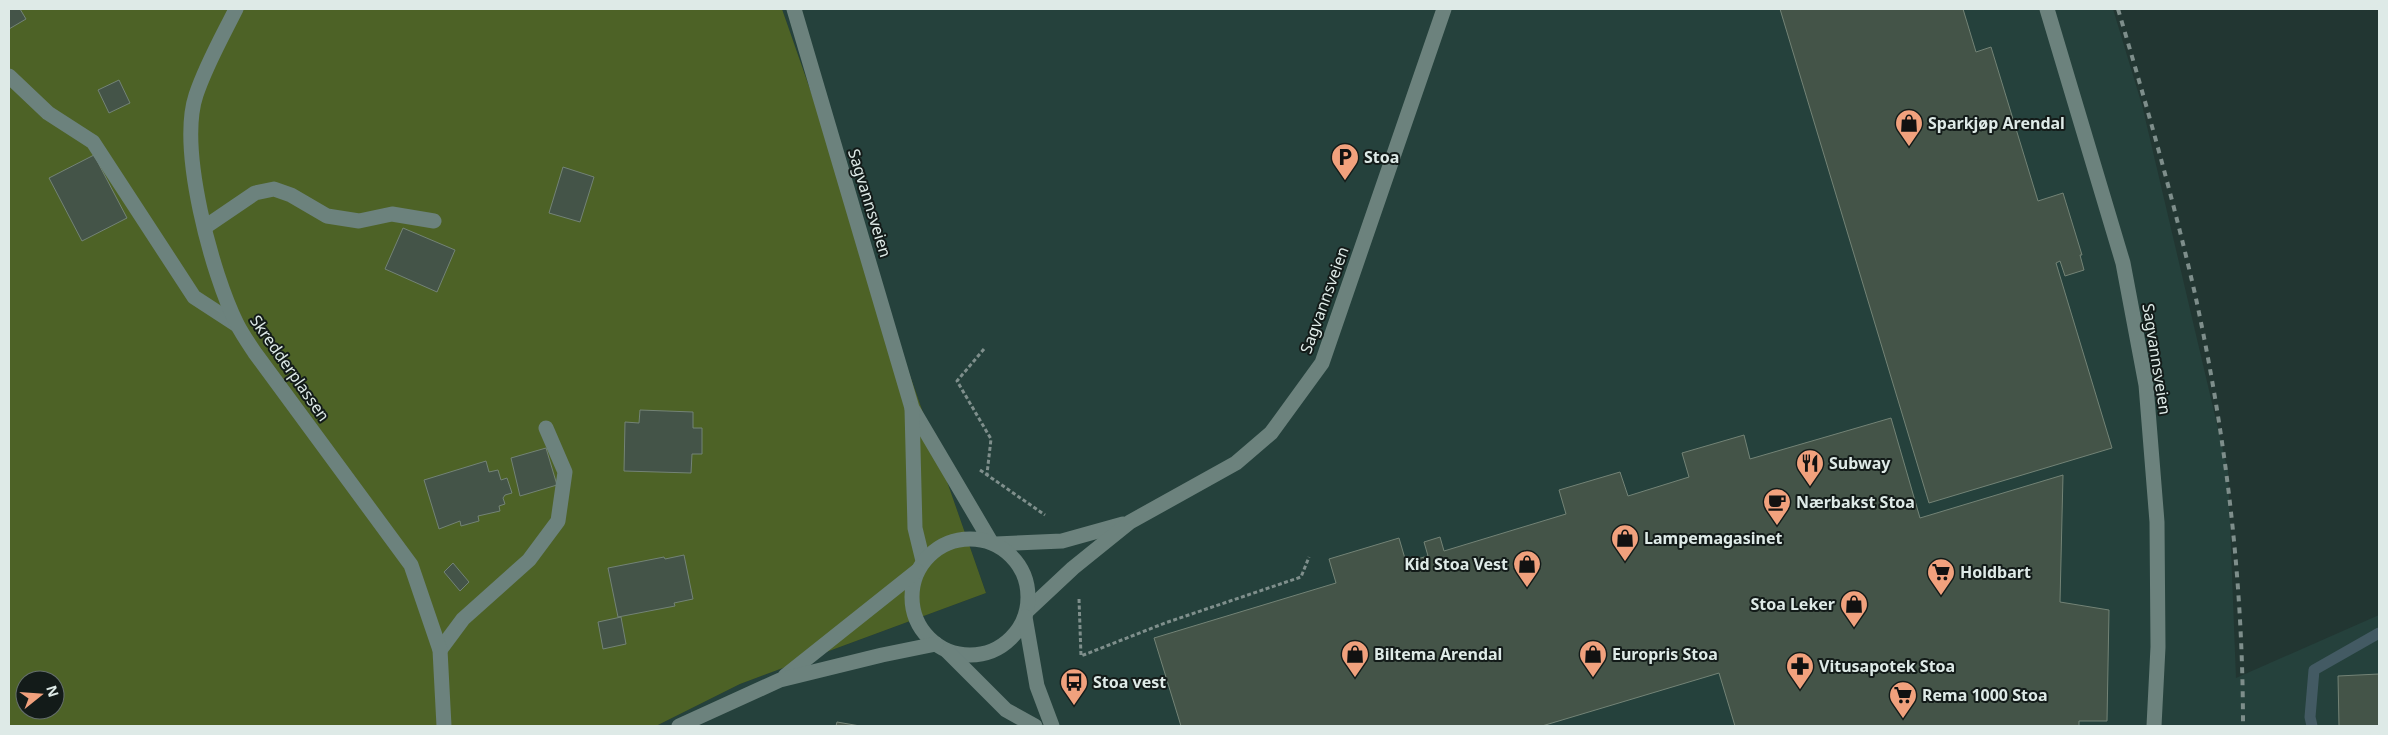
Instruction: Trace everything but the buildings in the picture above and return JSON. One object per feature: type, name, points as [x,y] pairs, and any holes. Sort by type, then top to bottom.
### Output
[{"type":"street","name":"Skredderplassen","points":[[236,9],[196,97],[190,145],[205,226],[216,270],[237,324],[255,353],[411,565],[440,650],[444,726]]},
{"type":"street","name":"Sagvannsveien","points":[[794,9],[912,408],[994,543],[1062,541],[1130,522]]},
{"type":"street","name":"Sagvannsveien","points":[[1026,614],[1072,568],[1130,522],[1236,463],[1271,433],[1322,363],[1444,9]]},
{"type":"street","name":"Sagvannsveien","points":[[2048,9],[2123,263],[2146,385],[2157,522],[2158,646],[2154,726]]},
{"type":"street","points":[[9,76],[48,112],[93,142],[194,297],[237,324]]},
{"type":"street","points":[[205,226],[255,193],[274,189],[292,195],[327,216],[359,221],[392,214],[434,221]]},
{"type":"street","name":"Sagvannsveien","points":[[912,408],[915,528],[920,566]]},
{"type":"street","points":[[440,650],[462,620],[529,560],[558,521],[565,472],[546,428]]},
{"type":"street","points":[[780,680],[920,566],[937,548],[954,540],[972,538],[994,543],[1012,556],[1023,572],[1028,592],[1026,614],[1037,686],[1052,726]]},
{"type":"street","points":[[920,566],[912,587],[911,603],[916,619],[924,633],[1006,710],[1035,726]]},
{"type":"street","points":[[679,726],[780,680],[882,655],[941,647],[964,655],[983,654],[1000,646],[1015,634],[1026,614]]},
{"type":"path","points":[[984,349],[957,381],[991,439],[986,474]]},
{"type":"path","points":[[973,465],[1047,516]]},
{"type":"path","points":[[1079,596],[1081,656],[1165,623],[1301,577],[1309,557]]},
{"type":"shaded area","name":"Stoa","points":[[782,9],[2113,9],[2142,105],[2228,471],[2236,678],[2379,615],[2379,726],[656,726],[740,684],[986,593]]},
{"type":"green space","points":[[9,9],[782,9],[986,593],[740,684],[656,726],[9,726]]},
{"type":"waterway","points":[[2312,726],[2310,717],[2314,670],[2379,633]]},
{"type":"railway","points":[[2118,9],[2178,222],[2195,294],[2216,401],[2231,509],[2236,563],[2240,617],[2243,726]]},
{"type":"place","name":"Sparkjøp Arendal","points":[[1909,147]]},
{"type":"place","name":"Stoa","points":[[1345,181]]},
{"type":"place","name":"Subway","points":[[1810,487]]},
{"type":"place","name":"Nærbakst Stoa","points":[[1777,526]]},
{"type":"place","name":"Lampemagasinet","points":[[1625,562]]},
{"type":"place","name":"Kid Stoa Vest","points":[[1527,588]]},
{"type":"place","name":"Holdbart","points":[[1941,596]]},
{"type":"place","name":"Stoa Leker","points":[[1854,628]]},
{"type":"place","name":"Biltema Arendal","points":[[1355,678]]},
{"type":"place","name":"Europris Stoa","points":[[1593,678]]},
{"type":"place","name":"Vitusapotek Stoa","points":[[1800,690]]},
{"type":"place","name":"Stoa vest","points":[[1074,706]]},
{"type":"place","name":"Rema 1000 Stoa","points":[[1903,719]]}]
